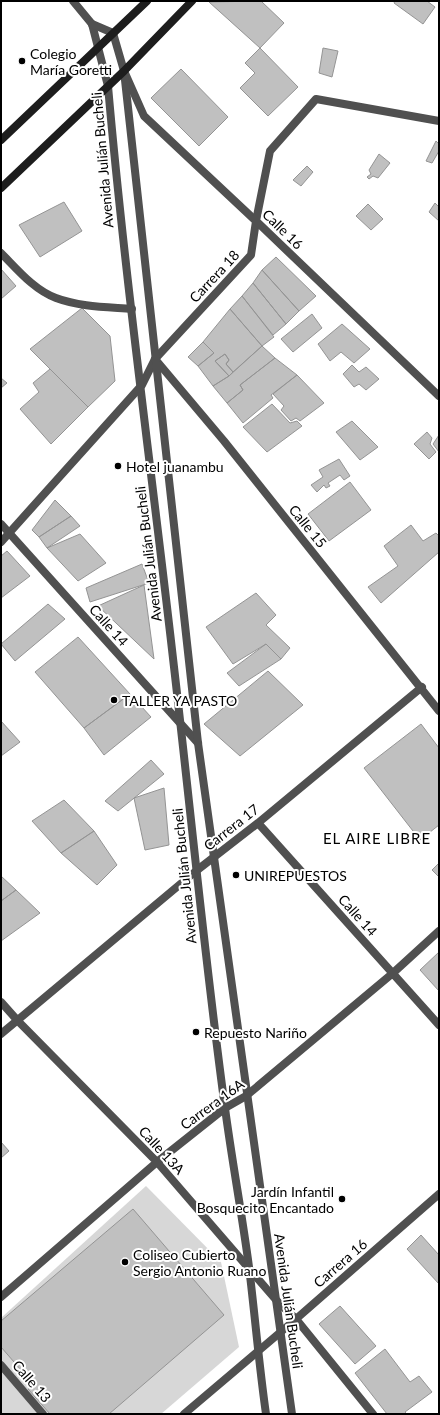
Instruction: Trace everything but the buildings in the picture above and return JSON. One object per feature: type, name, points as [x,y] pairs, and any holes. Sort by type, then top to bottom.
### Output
[{"type":"main road","points":[[1,140],[147,1]]},
{"type":"main road","points":[[1,188],[124,71],[192,1]]},
{"type":"street","points":[[73,1],[92,24],[113,33]]},
{"type":"street","name":"Avenida Julián Bucheli","points":[[92,24],[108,86],[120,219],[142,385],[196,871],[225,1108],[249,1270],[257,1352],[266,1414]]},
{"type":"street","name":"Avenida Julián Bucheli","points":[[113,33],[124,71],[198,743],[246,1096],[277,1301],[292,1414]]},
{"type":"street","name":"Calle 16","points":[[124,71],[144,116],[439,396]]},
{"type":"street","name":"Carrera 18","points":[[1,542],[142,385],[155,359],[251,255],[270,151],[316,99],[439,121]]},
{"type":"street","points":[[1,253],[28,281],[55,298],[95,307],[132,309]]},
{"type":"street","name":"Calle 15","points":[[155,359],[224,441],[439,710]]},
{"type":"street","name":"Calle 14","points":[[1,524],[181,726],[198,743]]},
{"type":"street","name":"Carrera 17","points":[[1,1034],[196,871],[258,823],[422,687]]},
{"type":"street","name":"Calle 14","points":[[258,823],[439,1025]]},
{"type":"street","name":"Carrera 16A","points":[[1,1297],[157,1162],[225,1108],[246,1096],[392,973],[439,931]]},
{"type":"street","name":"Calle 13A","points":[[1,1002],[157,1162],[249,1270],[277,1301],[296,1319],[373,1414]]},
{"type":"street","name":"Carrera 16","points":[[184,1414],[296,1319],[439,1194]]},
{"type":"street","name":"Calle 13","points":[[1,1365],[44,1414]]},
{"type":"shaded area","name":"Coliseo Cubierto Sergio Antonio Ruano","points":[[146,1186],[221,1262],[239,1347],[161,1414],[1,1414],[1,1318]]},
{"type":"place","name":"Colegio María Goretti","points":[[22,61]]},
{"type":"place","name":"Hotel juanambu","points":[[118,466]]},
{"type":"place","name":"TALLER YA PASTO","points":[[114,700]]},
{"type":"place","name":"UNIREPUESTOS","points":[[236,875]]},
{"type":"place","name":"Repuesto Nariño","points":[[196,1032]]},
{"type":"place","name":"Jardín Infantil Bosquecito Encantado","points":[[342,1199]]},
{"type":"place","name":"Coliseo Cubierto Sergio Antonio Ruano","points":[[125,1262]]},
{"type":"district","name":"EL AIRE LIBRE","points":[[377,838]]}]
